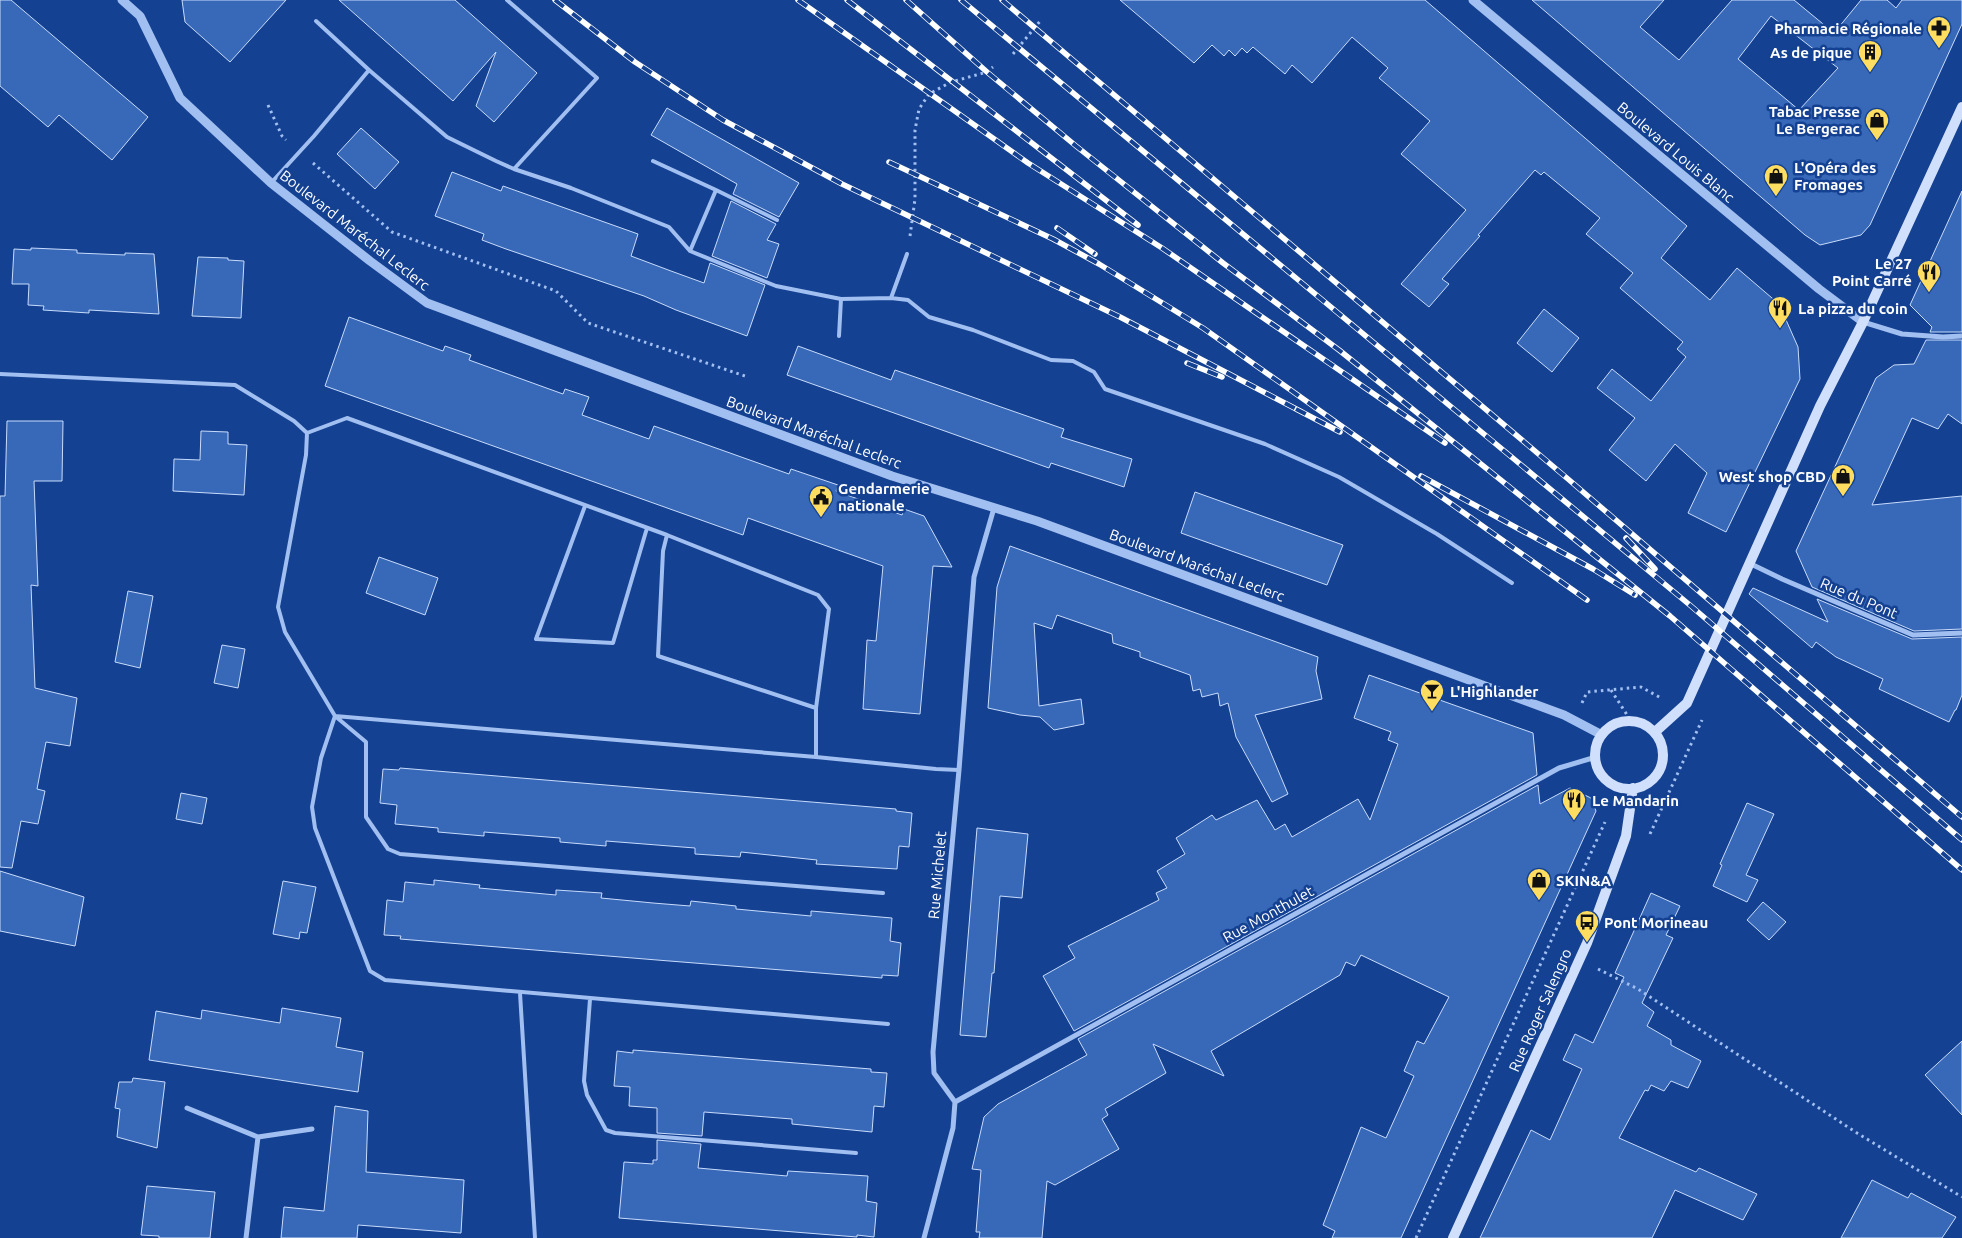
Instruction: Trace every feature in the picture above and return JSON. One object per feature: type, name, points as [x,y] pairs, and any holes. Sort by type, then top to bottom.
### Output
[{"type":"main road","points":[[1655,732],[1687,704],[1820,406],[1863,322],[1962,107]]},
{"type":"main road","points":[[1624,721],[1631,721],[1646,725],[1655,732],[1661,741],[1663,762],[1659,772],[1643,786],[1622,788],[1611,783],[1602,775],[1597,765],[1596,757],[1598,742],[1602,735],[1613,725],[1624,721]]},
{"type":"main road","name":"Rue Roger Salengro","points":[[1453,1238],[1586,943],[1626,836],[1633,788]]},
{"type":"street","name":"Boulevard Maréchal Leclerc","points":[[122,0],[140,16],[180,98],[271,183],[370,262],[427,303],[892,476],[1037,521],[1564,715],[1602,735]]},
{"type":"street","name":"Boulevard Louis Blanc","points":[[1473,0],[1819,289],[1863,322]]},
{"type":"street","points":[[1863,322],[1902,334],[1942,337],[1962,336]]},
{"type":"street","name":"Rue Michelet","points":[[955,1102],[934,1073],[933,1052],[959,770],[974,577],[994,508]]},
{"type":"street","name":"Rue du Pont","points":[[1751,564],[1913,635],[1962,633]]},
{"type":"street","name":"Rue Monthulet","points":[[955,1102],[1559,768],[1596,757]]},
{"type":"street","points":[[924,1238],[952,1128],[955,1102]]},
{"type":"street","points":[[187,1108],[258,1137],[312,1129]]},
{"type":"street","points":[[246,1238],[258,1137]]},
{"type":"lane","points":[[506,0],[597,78],[514,169]]},
{"type":"lane","points":[[316,21],[447,137],[514,169],[571,188],[669,226],[690,251],[776,286],[841,299],[891,298],[908,300],[929,317],[973,330],[1051,360],[1073,361],[1094,372],[1105,389],[1266,444],[1339,477],[1437,534],[1512,583]]},
{"type":"lane","points":[[271,183],[370,70]]},
{"type":"lane","points":[[653,161],[777,220]]},
{"type":"lane","points":[[690,251],[716,190]]},
{"type":"lane","points":[[891,298],[906,254]]},
{"type":"lane","points":[[838,336],[841,299]]},
{"type":"lane","points":[[0,374],[235,384],[294,421],[307,433],[306,455],[278,607],[285,632],[335,716],[366,742],[366,817],[388,849],[400,854],[883,893]]},
{"type":"lane","points":[[307,433],[347,418],[647,528],[818,595],[828,609],[816,708],[816,757]]},
{"type":"lane","points":[[585,506],[536,639],[613,643],[647,528]]},
{"type":"lane","points":[[667,536],[663,550],[658,656],[816,708]]},
{"type":"lane","points":[[335,716],[959,770]]},
{"type":"lane","points":[[335,716],[321,758],[312,808],[315,828],[370,972],[385,980],[888,1024]]},
{"type":"lane","points":[[520,993],[535,1238]]},
{"type":"lane","points":[[590,999],[584,1081],[587,1096],[606,1130],[856,1153]]},
{"type":"path","points":[[1012,54],[1041,20]]},
{"type":"path","points":[[906,254],[914,220],[915,130],[919,109],[929,94],[951,82],[987,72],[993,66]]},
{"type":"path","points":[[268,105],[282,136],[392,232],[556,291],[588,323],[745,376]]},
{"type":"path","points":[[1587,692],[1641,687],[1653,694]]},
{"type":"path","points":[[1611,690],[1631,721]]},
{"type":"path","points":[[1416,1238],[1607,817]]},
{"type":"path","points":[[1604,972],[1638,989],[1857,1132],[1962,1197]]},
{"type":"building","points":[[0,0],[11,0],[148,117],[112,160],[59,115],[48,127],[0,86]]},
{"type":"building","points":[[182,0],[286,0],[230,62],[185,22]]},
{"type":"building","points":[[339,0],[455,0],[537,73],[494,122],[476,106],[496,52],[453,101]]},
{"type":"building","points":[[1120,0],[1425,0],[1687,226],[1661,258],[1710,300],[1737,268],[1779,304],[1798,347],[1800,379],[1726,532],[1688,513],[1707,473],[1675,444],[1646,481],[1609,450],[1635,418],[1597,388],[1612,369],[1651,401],[1686,357],[1677,349],[1683,342],[1620,288],[1633,273],[1586,234],[1600,218],[1544,172],[1541,175],[1535,170],[1442,279],[1449,284],[1429,307],[1401,284],[1466,210],[1401,154],[1430,121],[1379,78],[1388,68],[1352,37],[1312,83],[1292,65],[1285,74],[1253,47],[1247,53],[1242,48],[1235,56],[1229,50],[1224,56],[1212,45],[1194,63]]},
{"type":"building","points":[[1532,0],[1664,0],[1640,27],[1679,60],[1732,0],[1794,0],[1834,33],[1861,0],[1887,0],[1896,8],[1902,0],[1962,0],[1962,24],[1870,225],[1861,235],[1820,245],[1805,235]],"holes":[[[1771,16],[1838,68],[1799,110],[1738,59]]]},
{"type":"building","points":[[667,108],[799,183],[779,217],[733,194],[737,184],[651,135]]},
{"type":"building","points":[[361,128],[399,162],[375,189],[337,154]]},
{"type":"building","points":[[452,172],[501,191],[503,186],[638,234],[631,256],[704,283],[710,263],[765,285],[747,336],[644,296],[482,240],[484,234],[435,216]]},
{"type":"building","points":[[1962,191],[1962,332],[1930,332],[1932,327],[1910,305]]},
{"type":"building","points":[[731,201],[776,224],[767,240],[779,244],[767,278],[712,256]]},
{"type":"building","points":[[31,248],[77,250],[77,253],[154,254],[159,314],[89,310],[89,313],[43,310],[44,306],[28,305],[29,284],[12,284],[14,249],[31,250]]},
{"type":"building","points":[[198,257],[228,258],[228,260],[244,261],[241,318],[192,316]]},
{"type":"building","points":[[1544,309],[1579,338],[1552,372],[1517,343]]},
{"type":"building","points":[[349,317],[443,351],[445,346],[471,355],[469,360],[563,394],[565,389],[589,397],[582,415],[649,439],[654,426],[789,474],[791,469],[838,485],[836,491],[902,515],[904,509],[924,516],[952,567],[933,566],[920,714],[863,709],[867,640],[876,641],[883,566],[748,518],[743,535],[325,386]]},
{"type":"building","points":[[1926,340],[1962,340],[1962,424],[1948,414],[1938,429],[1912,418],[1872,505],[1962,496],[1962,629],[1914,631],[1812,587],[1796,551],[1876,378],[1894,365],[1914,364]]},
{"type":"building","points":[[798,346],[891,380],[895,370],[1064,429],[1061,437],[1132,459],[1124,487],[1051,463],[1049,468],[787,375]]},
{"type":"building","points":[[7,421],[63,421],[62,481],[34,481],[38,586],[31,585],[35,688],[77,698],[70,746],[46,742],[37,789],[45,791],[38,824],[21,821],[12,868],[0,867],[0,496],[5,496]]},
{"type":"building","points":[[201,431],[228,432],[228,444],[247,445],[244,495],[173,491],[174,459],[200,460]]},
{"type":"building","points":[[1195,492],[1343,545],[1327,585],[1181,533]]},
{"type":"building","points":[[1010,546],[1318,657],[1316,671],[1322,699],[1255,715],[1288,794],[1272,802],[1236,737],[1228,703],[1220,706],[1218,693],[1202,697],[1200,689],[1193,691],[1190,675],[1140,657],[1140,652],[1113,643],[1112,634],[1057,615],[1052,629],[1034,623],[1039,706],[1081,699],[1084,724],[1054,730],[1040,717],[988,708],[997,587]]},
{"type":"building","points":[[379,557],[438,578],[425,615],[366,593]]},
{"type":"building","points":[[1753,588],[1828,622],[1817,599],[1912,639],[1962,637],[1962,695],[1949,722],[1879,689],[1883,679],[1836,657],[1816,642],[1812,648],[1749,594]]},
{"type":"building","points":[[128,591],[153,596],[140,668],[115,662]]},
{"type":"building","points":[[222,645],[245,649],[238,688],[214,683]]},
{"type":"building","points":[[1369,675],[1533,733],[1537,775],[1074,1031],[1043,976],[1075,958],[1068,946],[1159,900],[1156,893],[1167,888],[1157,871],[1185,854],[1176,838],[1212,815],[1216,820],[1257,800],[1275,830],[1285,824],[1292,837],[1358,799],[1370,820],[1398,744],[1388,740],[1391,732],[1354,718]]},
{"type":"building","points":[[400,768],[896,809],[896,811],[912,813],[909,847],[899,846],[897,869],[816,864],[817,860],[741,852],[740,857],[695,854],[695,848],[606,841],[606,846],[560,842],[560,838],[484,832],[484,836],[438,832],[438,828],[395,824],[397,805],[380,803],[383,769],[399,770]]},
{"type":"building","points":[[1538,785],[1540,804],[1570,788],[1591,798],[1596,811],[1401,1238],[1332,1238],[1335,1231],[1323,1225],[1361,1127],[1386,1138],[1414,1076],[1404,1071],[1417,1041],[1424,1044],[1449,997],[1361,955],[1355,966],[1346,962],[1340,975],[1211,1051],[1224,1076],[1153,1044],[1166,1073],[1105,1109],[1108,1115],[1102,1119],[1119,1149],[1055,1185],[1047,1181],[1042,1238],[979,1238],[980,1232],[976,1232],[981,1170],[972,1169],[984,1117],[998,1104],[1087,1055],[1078,1039]]},
{"type":"building","points":[[181,793],[207,798],[202,824],[176,819]]},
{"type":"building","points":[[1747,803],[1774,814],[1746,875],[1758,880],[1747,902],[1713,886],[1722,865],[1720,864]]},
{"type":"building","points":[[977,828],[1028,834],[1022,898],[1000,896],[994,973],[992,973],[986,1037],[960,1035]]},
{"type":"building","points":[[0,871],[84,897],[75,946],[0,931]]},
{"type":"building","points":[[434,880],[480,885],[479,888],[556,895],[556,890],[602,893],[601,898],[653,903],[690,906],[691,901],[736,906],[736,909],[811,916],[811,911],[892,918],[890,941],[901,943],[898,976],[882,975],[882,978],[400,939],[401,936],[384,935],[387,900],[403,902],[405,882],[434,885]]},
{"type":"building","points":[[283,881],[316,887],[307,933],[300,932],[299,939],[273,934]]},
{"type":"building","points":[[1651,893],[1680,906],[1666,935],[1673,938],[1642,1003],[1654,1012],[1647,1026],[1671,1040],[1671,1045],[1701,1061],[1688,1088],[1671,1081],[1664,1091],[1651,1085],[1648,1091],[1645,1090],[1619,1138],[1696,1172],[1699,1168],[1757,1194],[1743,1220],[1675,1190],[1652,1238],[1480,1238],[1531,1130],[1550,1140],[1582,1069],[1563,1060],[1575,1034],[1593,1043],[1624,977],[1615,973]]},
{"type":"building","points":[[1763,902],[1786,922],[1769,940],[1747,920]]},
{"type":"building","points":[[282,1008],[341,1018],[336,1047],[363,1052],[358,1092],[149,1060],[156,1011],[201,1019],[202,1010],[280,1023]]},
{"type":"building","points":[[1962,1041],[1962,1115],[1925,1075]]},
{"type":"building","points":[[633,1050],[871,1069],[871,1072],[887,1073],[884,1107],[874,1106],[872,1132],[792,1124],[792,1119],[704,1112],[702,1136],[657,1133],[657,1108],[629,1106],[630,1087],[614,1086],[617,1051],[633,1053]]},
{"type":"building","points":[[133,1078],[165,1082],[157,1148],[117,1137],[120,1109],[115,1108],[119,1082],[132,1082]]},
{"type":"building","points":[[335,1106],[368,1111],[366,1172],[464,1180],[461,1233],[358,1225],[357,1238],[281,1238],[284,1207],[324,1211]]},
{"type":"building","points":[[657,1140],[701,1144],[698,1168],[787,1176],[788,1171],[868,1176],[866,1201],[877,1203],[874,1237],[619,1218],[624,1162],[653,1164],[653,1160],[657,1160]]},
{"type":"building","points":[[1872,1180],[1908,1198],[1911,1193],[1956,1217],[1942,1238],[1841,1238]]},
{"type":"building","points":[[147,1186],[215,1192],[210,1238],[159,1238],[159,1236],[141,1235]]},
{"type":"railway","points":[[555,0],[635,62],[723,120],[842,184],[1120,317],[1302,412]]},
{"type":"railway","points":[[798,0],[1028,163],[1162,248],[1445,443]]},
{"type":"railway","points":[[847,0],[1138,225]]},
{"type":"railway","points":[[906,0],[987,72],[1076,146],[1223,263],[1339,350],[1670,616],[1962,870]]},
{"type":"railway","points":[[961,0],[1691,606],[1962,840]]},
{"type":"railway","points":[[1002,0],[1568,479],[1962,817]]},
{"type":"railway","points":[[889,162],[1053,239],[1099,264],[1203,328],[1587,600]]},
{"type":"railway","points":[[1057,228],[1095,254]]},
{"type":"railway","points":[[1187,363],[1222,377]]},
{"type":"railway","points":[[1296,409],[1340,432]]},
{"type":"railway","points":[[1421,476],[1593,569],[1635,595]]},
{"type":"railway","points":[[1626,538],[1655,569]]},
{"type":"place","name":"Pharmacie Régionale","points":[[1939,49]]},
{"type":"place","name":"As de pique","points":[[1870,73]]},
{"type":"place","name":"Tabac Presse Le Bergerac","points":[[1877,141]]},
{"type":"place","name":"L'Opéra des Fromages","points":[[1776,197]]},
{"type":"place","name":"Le 27 Point Carré","points":[[1929,293]]},
{"type":"place","name":"La pizza du coin","points":[[1780,329]]},
{"type":"place","name":"West shop CBD","points":[[1843,497]]},
{"type":"place","name":"Gendarmerie nationale","points":[[821,518]]},
{"type":"place","name":"L'Highlander","points":[[1432,712]]},
{"type":"place","name":"Le Mandarin","points":[[1574,821]]},
{"type":"place","name":"SKIN&A","points":[[1539,901]]},
{"type":"place","name":"Pont Morineau","points":[[1587,943]]}]
